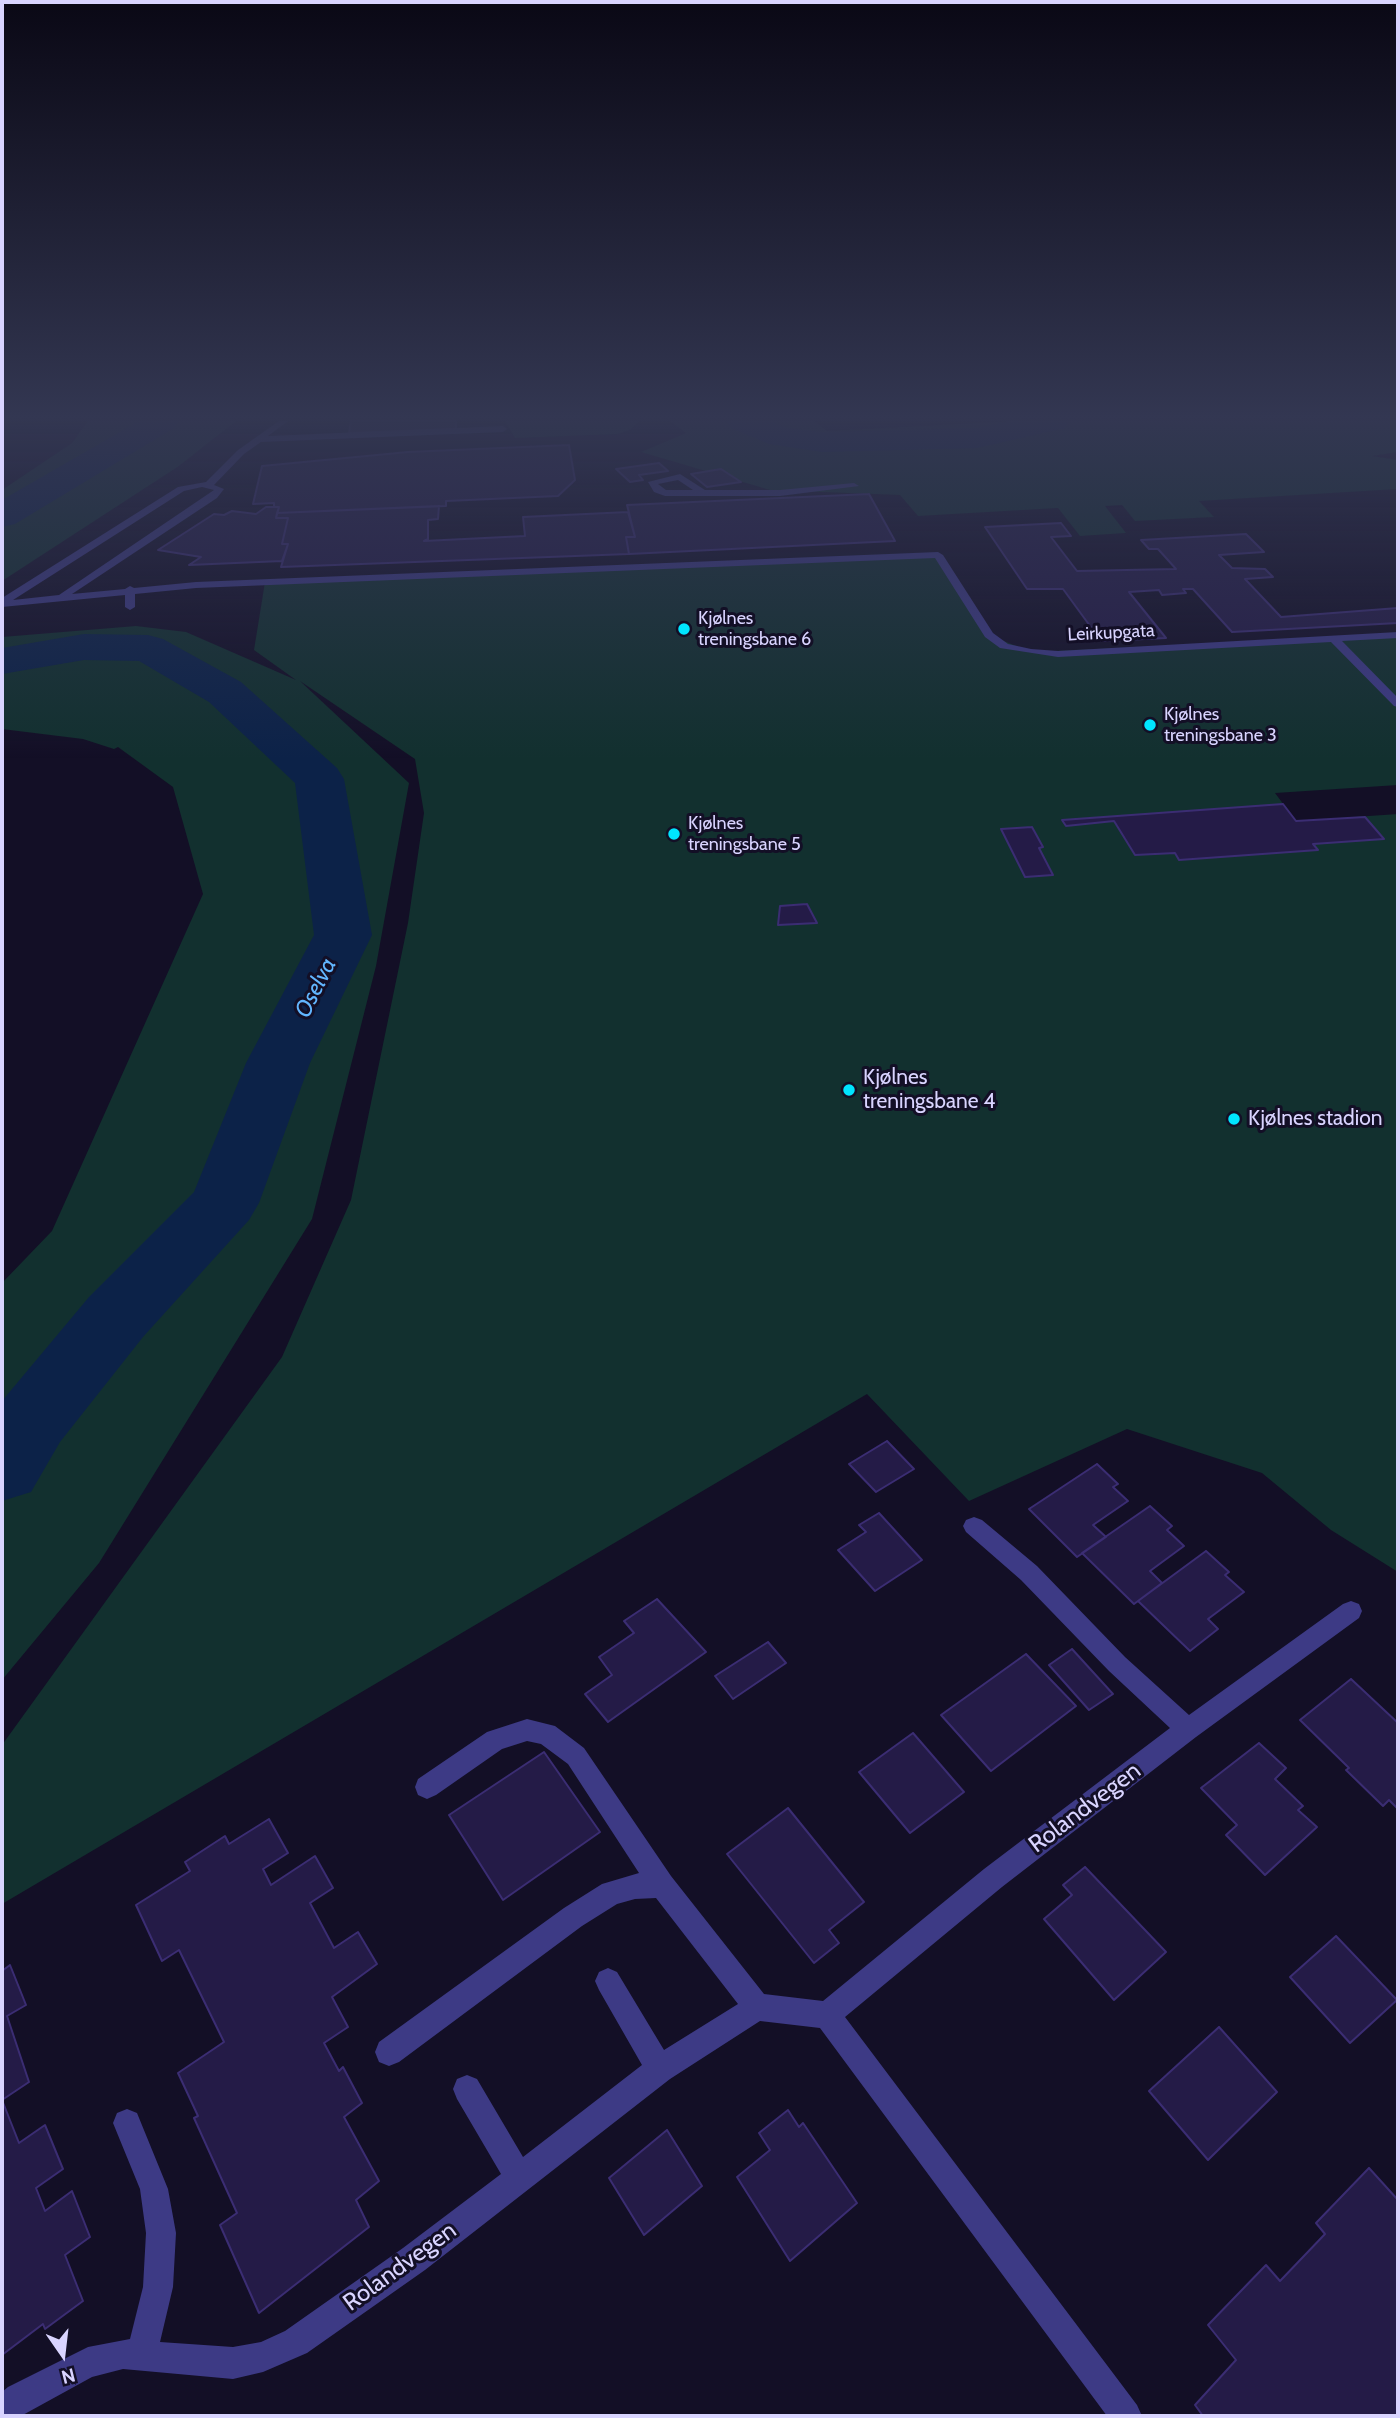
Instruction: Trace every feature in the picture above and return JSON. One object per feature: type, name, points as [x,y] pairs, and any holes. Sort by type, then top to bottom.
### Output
[{"type":"street","points":[[2,603],[111,534]]},
{"type":"street","points":[[61,597],[155,534]]},
{"type":"street","name":"Leirkupgata","points":[[130,589],[874,555],[938,555],[989,635],[1004,646],[1031,652],[1058,654],[1398,635]]},
{"type":"street","points":[[2,603],[130,589],[130,607]]},
{"type":"street","points":[[1334,639],[1398,704]]},
{"type":"street","points":[[974,1526],[1029,1573],[1117,1664],[1188,1729]]},
{"type":"street","name":"Rolandvegen","points":[[827,2015],[993,1878],[1188,1729],[1351,1611]]},
{"type":"street","points":[[427,1787],[495,1740],[527,1730],[547,1734],[576,1756],[662,1885],[757,2007],[827,2015],[1126,2416]]},
{"type":"street","points":[[389,2052],[611,1893],[635,1886],[662,1885]]},
{"type":"street","points":[[608,1981],[660,2069]]},
{"type":"street","name":"Rolandvegen","points":[[2,2412],[19,2398],[88,2363],[123,2354],[233,2363],[263,2357],[296,2342],[414,2259],[660,2069],[757,2007]]},
{"type":"street","points":[[467,2089],[519,2178]]},
{"type":"street","points":[[127,2123],[154,2189],[161,2233],[158,2287],[141,2356]]},
{"type":"green space","points":[[2,534],[75,534],[2,581]]},
{"type":"green space","points":[[1078,534],[1113,534],[1080,536]]},
{"type":"green space","points":[[938,555],[989,635],[1031,652],[1398,635],[1398,785],[1275,793],[1296,821],[1398,814],[1398,1572],[1331,1530],[1262,1473],[1127,1429],[969,1501],[867,1394],[2,1904],[2,1745],[282,1357],[351,1200],[408,923],[424,813],[415,759],[300,681],[409,783],[376,966],[312,1219],[99,1563],[2,1680],[2,1283],[52,1231],[203,894],[173,787],[118,747],[114,749],[83,739],[2,729],[2,637],[136,626],[186,632],[296,680],[254,650],[265,582]]},
{"type":"building","points":[[183,534],[284,534],[282,544],[288,544],[282,561],[189,565],[201,557],[158,550]]},
{"type":"building","points":[[284,534],[428,534],[428,539],[424,541],[525,536],[525,534],[634,534],[635,537],[626,537],[629,554],[281,567],[288,544],[282,544]]},
{"type":"building","points":[[634,534],[891,534],[895,541],[629,554],[626,537],[635,537]]},
{"type":"building","points":[[990,534],[1069,534],[1071,536],[1051,537],[1077,571],[1176,569],[1158,549],[1149,549],[1141,540],[1246,534],[1264,552],[1219,555],[1232,568],[1265,569],[1273,577],[1245,579],[1281,617],[1398,608],[1398,623],[1232,632],[1193,589],[1183,589],[1186,593],[1162,595],[1159,590],[1129,592],[1166,638],[1101,641],[1063,589],[1027,589]]},
{"type":"building","points":[[1283,804],[1296,821],[1365,817],[1384,839],[1313,844],[1318,850],[1179,860],[1175,853],[1135,855],[1114,821],[1066,826],[1062,820]]},
{"type":"building","points":[[1032,827],[1053,875],[1025,877],[1001,829]]},
{"type":"building","points":[[807,904],[817,923],[778,925],[780,906]]},
{"type":"building","points":[[887,1441],[914,1469],[876,1492],[849,1464]]},
{"type":"building","points":[[1097,1464],[1118,1484],[1113,1487],[1128,1501],[1093,1525],[1106,1537],[1077,1557],[1029,1509]]},
{"type":"building","points":[[1150,1506],[1172,1526],[1167,1530],[1184,1546],[1150,1571],[1162,1583],[1134,1604],[1082,1553]]},
{"type":"building","points":[[879,1513],[922,1560],[875,1591],[838,1550],[866,1532],[859,1525]]},
{"type":"building","points":[[1206,1551],[1229,1572],[1225,1575],[1244,1592],[1208,1619],[1218,1629],[1190,1651],[1138,1601]]},
{"type":"building","points":[[657,1599],[706,1652],[608,1722],[585,1694],[612,1675],[599,1657],[634,1633],[624,1621]]},
{"type":"building","points":[[768,1642],[786,1663],[733,1699],[715,1676]]},
{"type":"building","points":[[1072,1649],[1113,1694],[1089,1710],[1049,1665]]},
{"type":"building","points":[[1026,1654],[1076,1706],[991,1771],[941,1715]]},
{"type":"building","points":[[1351,1679],[1398,1723],[1398,1809],[1389,1800],[1383,1806],[1300,1720]]},
{"type":"building","points":[[913,1733],[964,1792],[910,1833],[859,1772]]},
{"type":"building","points":[[1259,1743],[1286,1768],[1275,1779],[1303,1806],[1298,1810],[1317,1827],[1265,1875],[1226,1835],[1237,1825],[1201,1788]]},
{"type":"building","points":[[544,1752],[600,1832],[503,1900],[449,1815]]},
{"type":"building","points":[[788,1808],[864,1902],[829,1930],[839,1943],[814,1963],[727,1854]]},
{"type":"building","points":[[269,1819],[288,1853],[263,1869],[271,1885],[315,1856],[333,1888],[310,1903],[334,1948],[358,1932],[377,1964],[332,1997],[348,2027],[324,2043],[339,2071],[343,2067],[362,2103],[344,2117],[379,2181],[356,2200],[369,2227],[259,2313],[220,2225],[237,2213],[194,2118],[198,2116],[178,2073],[224,2042],[179,1950],[162,1961],[136,1905],[190,1871],[185,1862],[225,1836],[229,1844]]},
{"type":"building","points":[[1085,1867],[1166,1952],[1114,2000],[1044,1919],[1072,1895],[1063,1885]]},
{"type":"building","points":[[1336,1936],[1397,2000],[1350,2043],[1290,1977]]},
{"type":"building","points":[[10,1965],[26,2005],[7,2016],[29,2082],[2,2100],[2,1971]]},
{"type":"building","points":[[1219,2027],[1277,2092],[1208,2160],[1149,2091]]},
{"type":"building","points":[[2,2100],[19,2143],[45,2125],[63,2169],[36,2188],[45,2211],[72,2191],[90,2237],[65,2255],[83,2301],[45,2329],[43,2324],[2,2355]]},
{"type":"building","points":[[788,2110],[799,2127],[803,2123],[857,2203],[790,2261],[737,2177],[770,2150],[759,2133]]},
{"type":"building","points":[[667,2130],[702,2186],[644,2235],[609,2178]]},
{"type":"building","points":[[1369,2168],[1398,2200],[1398,2416],[1203,2416],[1195,2405],[1236,2360],[1208,2325],[1266,2265],[1280,2281],[1325,2234],[1316,2223]]},
{"type":"waterway","name":"Oselva","points":[[2,661],[84,647],[148,648],[225,692],[319,779],[343,935],[278,1063],[224,1203],[116,1317],[32,1420],[2,1468]]},
{"type":"place","name":"Kjølnes treningsbane 6","points":[[684,629]]},
{"type":"place","name":"Kjølnes treningsbane 3","points":[[1150,725]]},
{"type":"place","name":"Kjølnes treningsbane 5","points":[[674,834]]},
{"type":"place","name":"Kjølnes treningsbane 4","points":[[849,1090]]},
{"type":"place","name":"Kjølnes stadion","points":[[1234,1119]]}]
